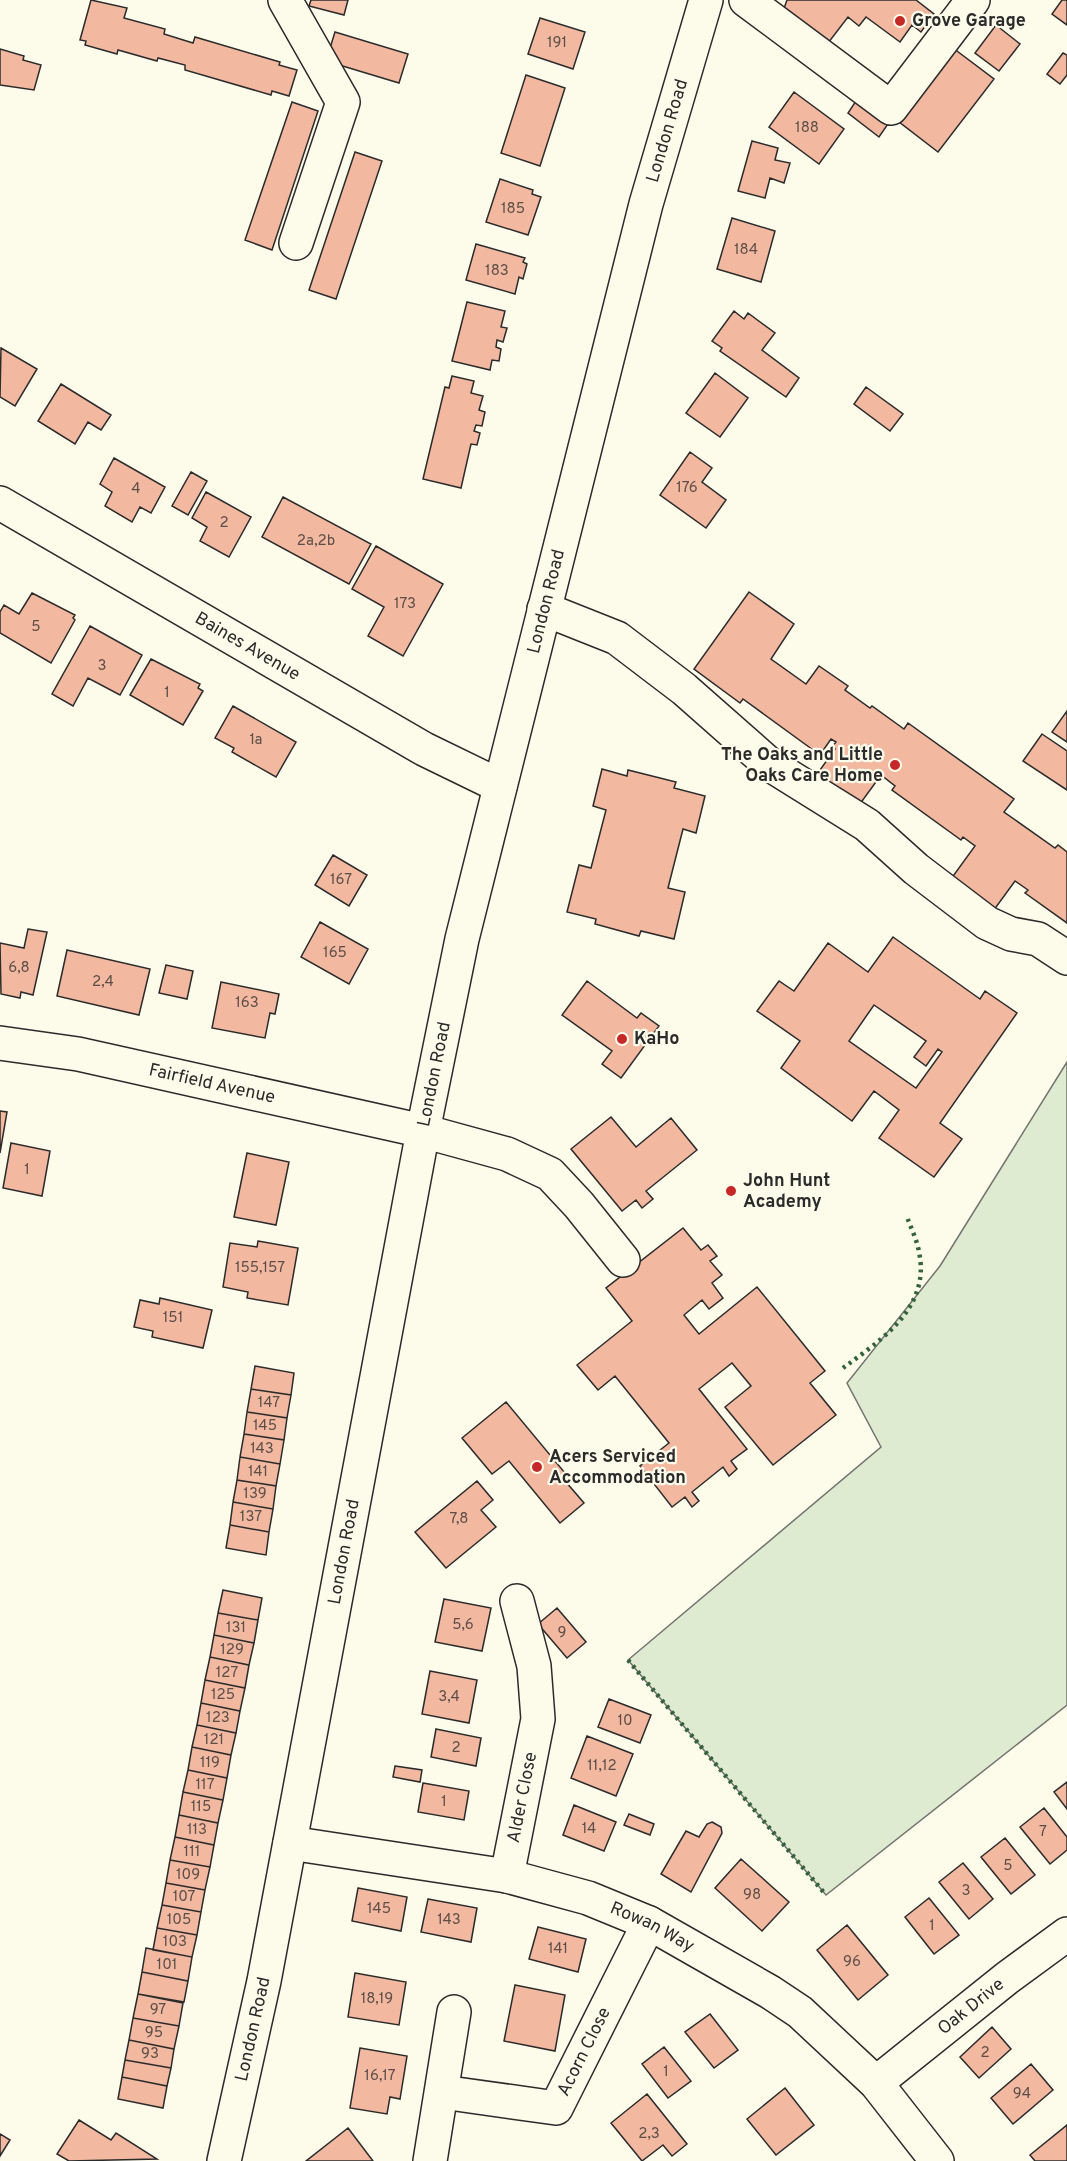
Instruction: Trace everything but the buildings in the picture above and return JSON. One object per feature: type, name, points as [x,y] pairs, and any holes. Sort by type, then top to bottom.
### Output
[{"type":"street","points":[[285,0],[343,102],[296,243]]},
{"type":"street","name":"London Road","points":[[224,2161],[264,1981],[423,1131],[462,939],[646,204],[706,0]]},
{"type":"street","points":[[746,0],[891,108],[973,0]]},
{"type":"street","name":"Baines Avenue","points":[[0,503],[424,749],[500,786]]},
{"type":"street","points":[[544,609],[617,638],[684,689],[769,764],[867,825],[916,869],[987,923],[1011,934],[1038,939],[1067,958]]},
{"type":"street","name":"Fairfield Avenue","points":[[0,1043],[78,1054],[423,1131],[507,1154],[550,1174],[579,1204],[623,1260]]},
{"type":"street","name":"Alder Close","points":[[507,1876],[538,1719],[534,1666],[517,1601]]},
{"type":"street","name":"Rowan Way","points":[[290,1843],[507,1876],[588,1898],[649,1923],[770,1992],[800,2012],[876,2083],[937,2161]]},
{"type":"street","name":"Acorn Close","points":[[442,2092],[556,2108],[649,1923]]},
{"type":"street","name":"Oak Drive","points":[[876,2083],[1006,1978],[1067,1934]]},
{"type":"street","points":[[430,2161],[454,2012]]},
{"type":"green space","points":[[1067,1062],[1067,1705],[826,1895],[628,1660],[881,1447],[847,1383],[940,1266]]},
{"type":"hedge","points":[[843,1368],[887,1334],[910,1306],[918,1290],[921,1272],[919,1252],[907,1217]]},
{"type":"hedge","points":[[628,1660],[826,1895]]},
{"type":"place","name":"Grove Garage","points":[[900,21]]},
{"type":"place","name":"The Oaks and Little Oaks Care Home","points":[[895,765]]},
{"type":"place","name":"KaHo","points":[[622,1039]]},
{"type":"place","name":"John Hunt Academy","points":[[731,1191]]},
{"type":"place","name":"Acers Serviced Accommodation","points":[[537,1467]]}]
